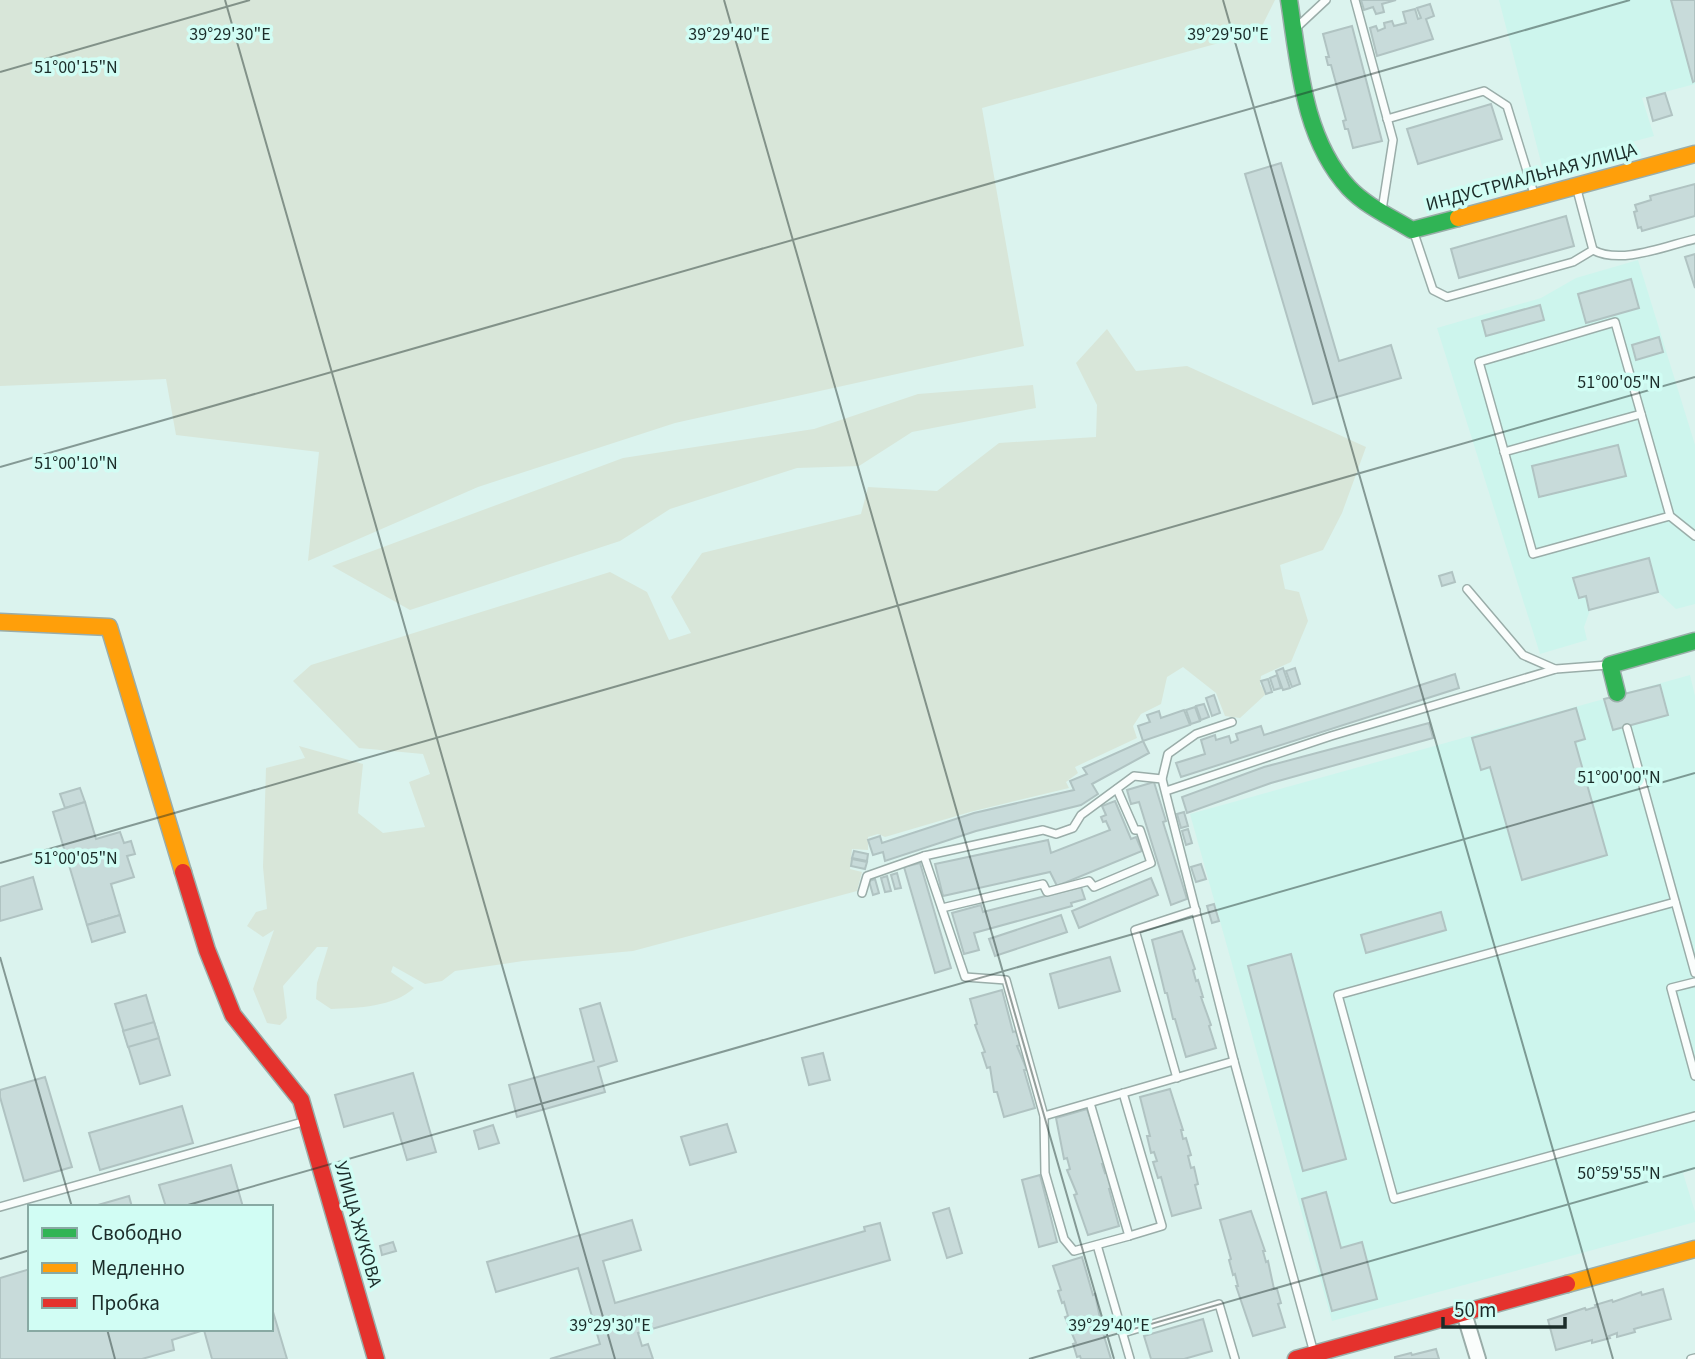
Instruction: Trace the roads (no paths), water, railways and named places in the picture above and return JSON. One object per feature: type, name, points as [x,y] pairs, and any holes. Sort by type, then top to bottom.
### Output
[{"type":"street","name":"ИНДУСТРИАЛЬНАЯ УЛИЦА","points":[[1289,0],[1313,125],[1323,153],[1350,189],[1412,230],[1695,154]]},
{"type":"street","name":"УЛИЦА ЖУКОВА","points":[[0,622],[109,627],[207,950],[233,1015],[301,1100],[376,1359]]},
{"type":"street","points":[[1618,693],[1610,665],[1695,641]]},
{"type":"street","points":[[1296,1359],[1695,1248]]},
{"type":"street","points":[[1464,1313],[1478,1359]]},
{"type":"lane","points":[[1294,30],[1326,0]]},
{"type":"lane","points":[[1355,0],[1393,140],[1382,210]]},
{"type":"lane","points":[[1387,119],[1484,91],[1507,106],[1535,197]]},
{"type":"lane","points":[[1576,186],[1593,250],[1604,256],[1634,254],[1695,239]]},
{"type":"lane","points":[[1412,230],[1433,290],[1447,297],[1573,262],[1593,250]]},
{"type":"lane","points":[[1670,516],[1533,554],[1479,362],[1615,322],[1670,516],[1695,536]]},
{"type":"lane","points":[[1504,452],[1641,414]]},
{"type":"lane","points":[[1467,589],[1523,655],[1556,669]]},
{"type":"lane","points":[[1166,791],[1331,736],[1556,669],[1610,665]]},
{"type":"lane","points":[[1232,722],[1196,734],[1168,754],[1162,779],[1234,1060],[1314,1354]]},
{"type":"lane","points":[[1628,727],[1695,974]]},
{"type":"lane","points":[[862,893],[867,876],[924,856],[1043,830],[1056,834],[1073,828],[1081,815],[1134,776],[1162,779]]},
{"type":"lane","points":[[942,908],[1043,884],[1047,892],[1089,880],[1094,887],[1151,863],[1140,830],[1135,830],[1117,789]]},
{"type":"lane","points":[[924,856],[965,977],[1006,980],[1044,1116],[1045,1172],[1064,1239],[1074,1251],[1161,1226],[1124,1093]]},
{"type":"lane","points":[[1675,902],[1338,995],[1394,1199],[1695,1116]]},
{"type":"lane","points":[[1177,1078],[1135,930],[1196,911]]},
{"type":"lane","points":[[1695,982],[1671,988],[1695,1076]]},
{"type":"lane","points":[[1044,1116],[1234,1060]]},
{"type":"lane","points":[[1090,1103],[1129,1236]]},
{"type":"lane","points":[[0,1207],[307,1121]]},
{"type":"lane","points":[[1097,1245],[1130,1359]]},
{"type":"lane","points":[[1122,1333],[1219,1304],[1235,1359]]}]
